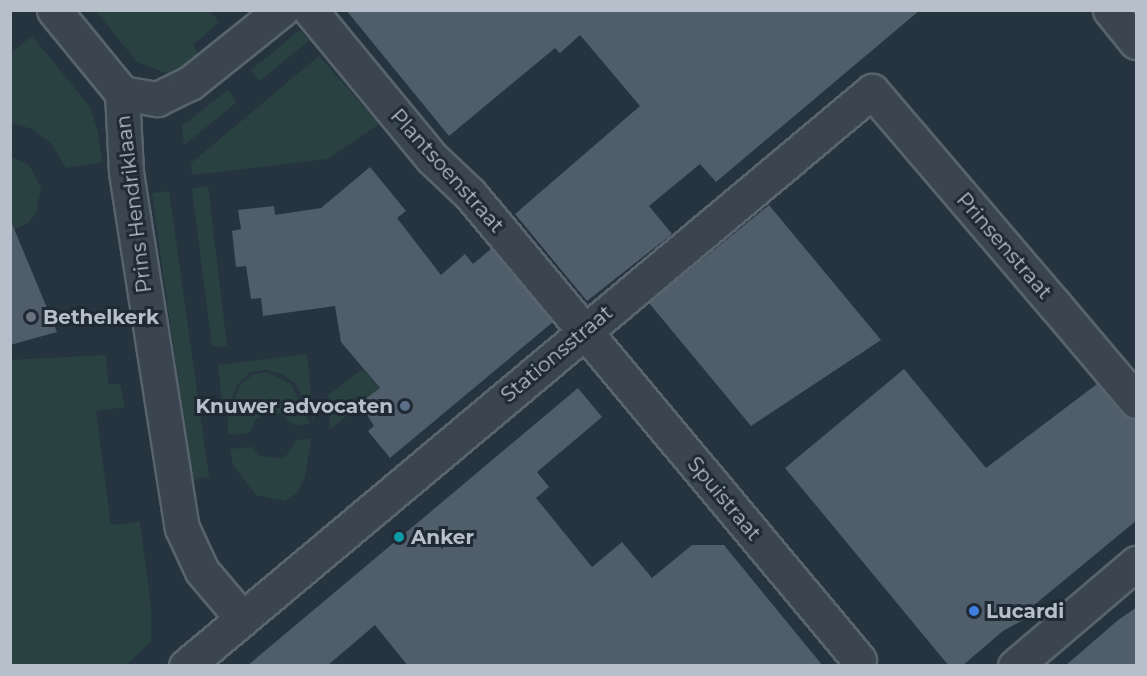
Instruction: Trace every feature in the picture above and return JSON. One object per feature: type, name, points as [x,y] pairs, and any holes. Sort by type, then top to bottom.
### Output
[{"type":"street","name":"Prins Hendriklaan","points":[[54,10],[122,93],[126,172],[182,528],[201,571],[240,616]]},
{"type":"street","points":[[122,93],[157,99],[190,83],[281,10]]},
{"type":"street","name":"Plantsoenstraat","points":[[310,10],[585,332]]},
{"type":"street","points":[[1110,10],[1137,42]]},
{"type":"street","name":"Stationsstraat","points":[[186,666],[240,616],[585,332],[872,91]]},
{"type":"street","name":"Prinsenstraat","points":[[872,91],[1137,401]]},
{"type":"street","name":"Spuistraat","points":[[585,332],[861,663]]},
{"type":"street","points":[[1015,666],[1137,563]]},
{"type":"green space","points":[[96,11],[210,11],[219,22],[193,45],[200,57],[188,66],[166,73],[137,62]]},
{"type":"green space","points":[[300,30],[309,41],[259,81],[251,70]]},
{"type":"green space","points":[[32,36],[90,107],[98,132],[102,162],[66,168],[51,143],[33,129],[11,123],[11,53]]},
{"type":"green space","points":[[319,56],[379,124],[328,159],[192,175],[191,163]]},
{"type":"green space","points":[[228,90],[237,102],[184,145],[182,126]]},
{"type":"green space","points":[[10,156],[29,165],[41,188],[36,213],[28,223],[11,231]]},
{"type":"green space","points":[[208,186],[227,346],[212,347],[192,189]]},
{"type":"green space","points":[[169,191],[209,477],[192,480],[152,193]]},
{"type":"green space","points":[[307,354],[314,423],[296,384],[282,374],[267,370],[250,372],[237,385],[224,419],[218,365]]},
{"type":"green space","points":[[106,355],[108,384],[120,384],[125,407],[96,411],[111,525],[140,522],[151,607],[151,641],[126,665],[11,665],[11,360]]},
{"type":"green space","points":[[363,369],[380,390],[330,429],[328,395]]},
{"type":"green space","points":[[267,372],[291,384],[310,424],[294,425],[281,414],[266,414],[256,419],[249,433],[228,435],[228,415],[240,385],[252,375]]},
{"type":"green space","points":[[311,438],[305,477],[297,493],[284,501],[256,495],[233,465],[230,449],[252,447],[260,456],[278,458],[286,456],[297,440]]},
{"type":"building","points":[[346,10],[920,10],[716,182],[700,164],[649,206],[672,234],[587,301],[515,214],[640,106],[580,35],[560,53],[555,48],[449,136]]},
{"type":"building","points":[[370,167],[406,211],[397,218],[441,275],[465,254],[473,264],[491,249],[553,322],[390,458],[368,431],[374,426],[360,403],[380,388],[341,342],[335,306],[263,316],[261,298],[251,299],[246,266],[236,267],[232,231],[241,229],[238,210],[274,206],[275,215],[321,208]]},
{"type":"building","points":[[769,205],[881,340],[751,426],[649,303]]},
{"type":"building","name":"Bethelkerk","points":[[10,219],[57,332],[10,345]]},
{"type":"building","points":[[904,369],[986,468],[1097,384],[1122,414],[1137,419],[1137,520],[1033,606],[1038,612],[1003,631],[962,666],[949,666],[785,468]]},
{"type":"building","points":[[578,388],[602,417],[537,472],[549,487],[536,498],[592,567],[622,542],[652,578],[692,545],[724,545],[823,666],[408,666],[375,625],[327,666],[247,666]]},
{"type":"building","points":[[1137,607],[1137,666],[1065,666],[1118,620]]},
{"type":"place","name":"Bethelkerk","points":[[31,317]]},
{"type":"place","name":"Knuwer advocaten","points":[[405,406]]},
{"type":"place","name":"Anker","points":[[399,537]]},
{"type":"place","name":"Lucardi","points":[[974,611]]}]
